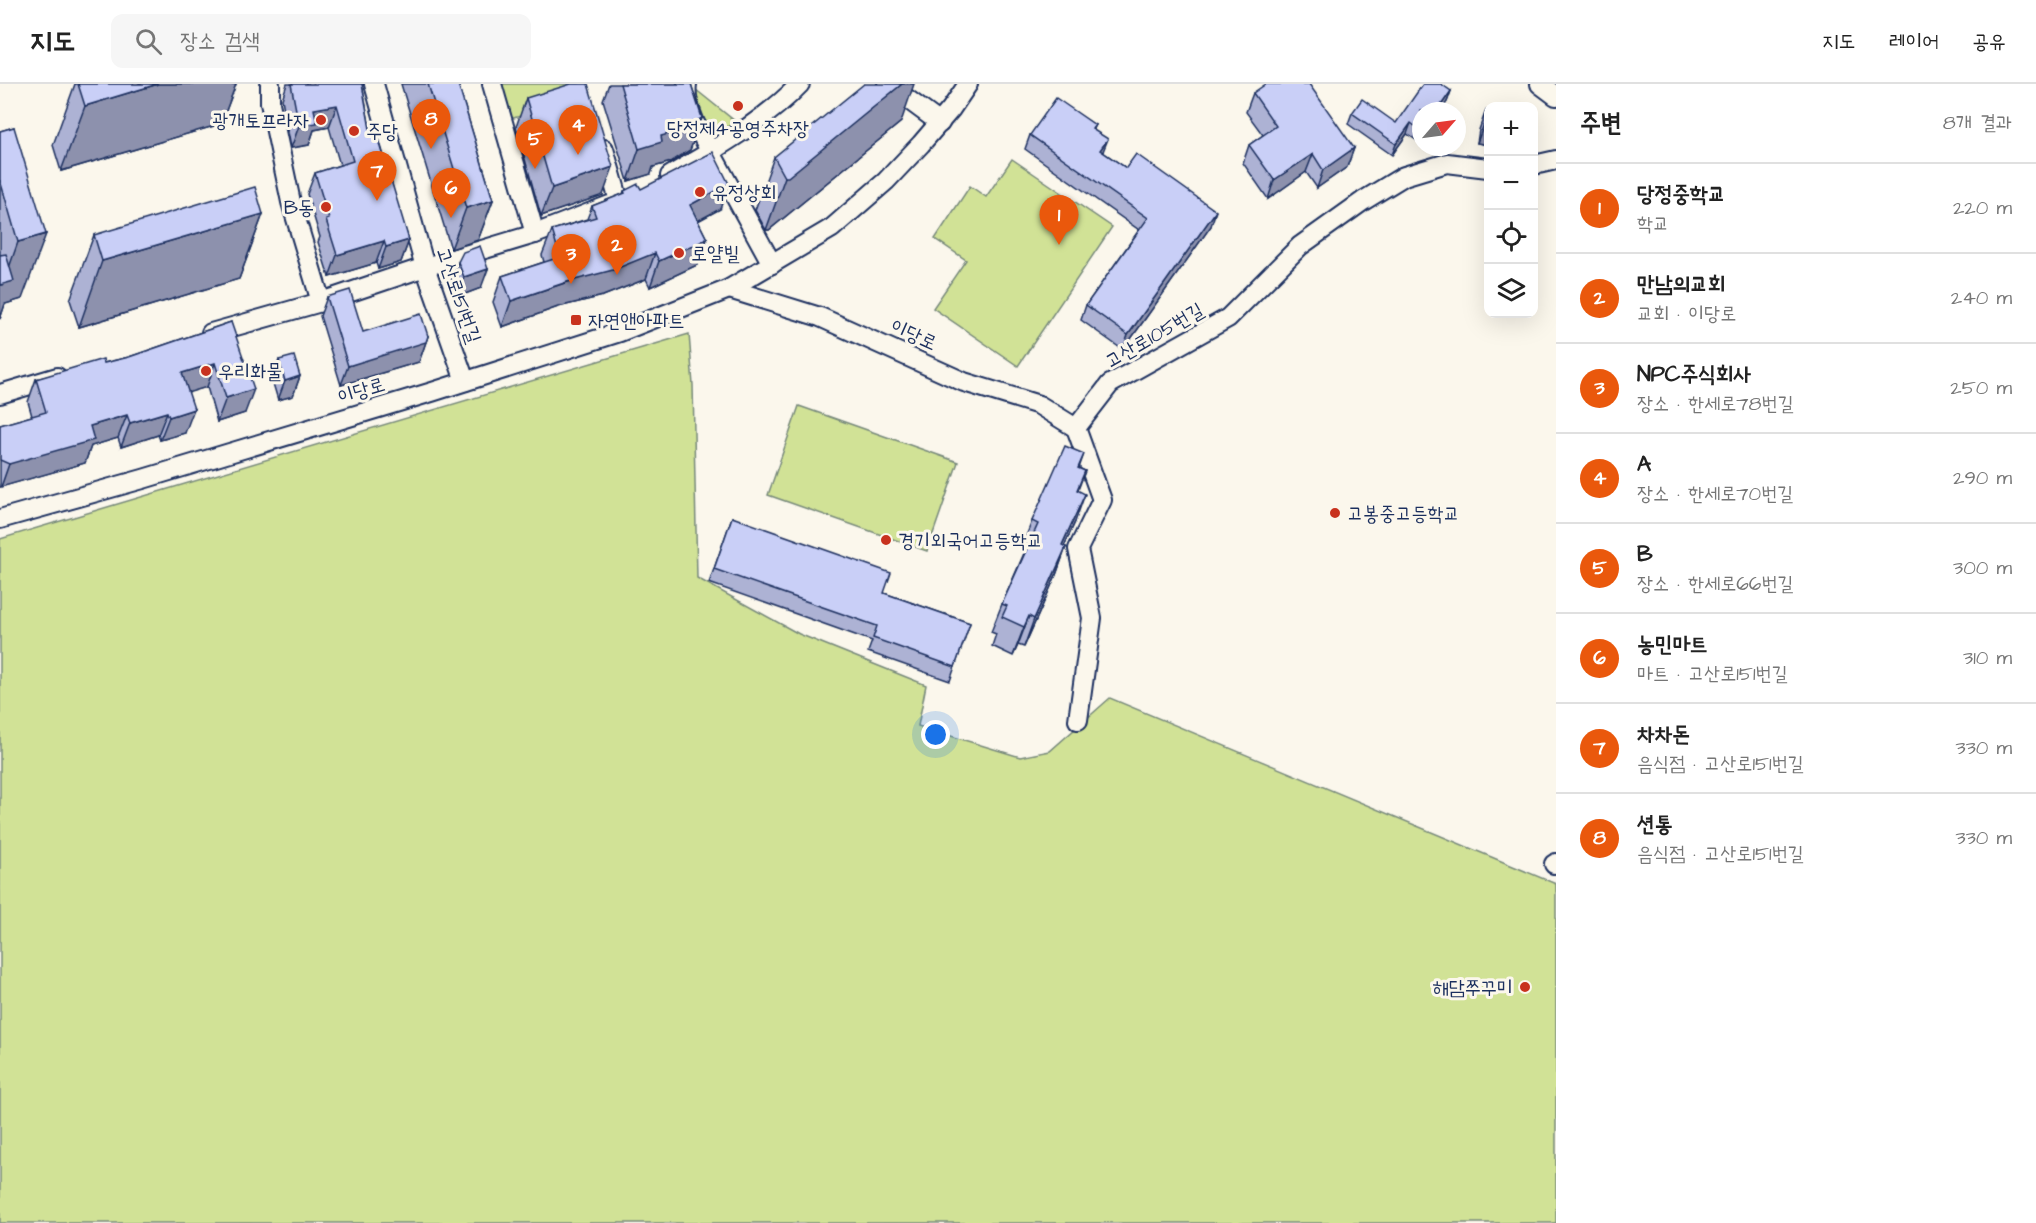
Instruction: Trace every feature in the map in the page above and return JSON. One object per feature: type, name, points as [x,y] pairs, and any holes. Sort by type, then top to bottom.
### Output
[{"type":"street","points":[[270,84],[270,103],[291,202],[321,302]]},
{"type":"street","name":"고산로151번길","points":[[374,84],[425,267],[465,381]]},
{"type":"street","points":[[492,84],[534,234]]},
{"type":"street","points":[[687,84],[688,107],[709,152],[772,264]]},
{"type":"street","points":[[653,186],[709,152],[769,111],[800,84]]},
{"type":"street","points":[[887,84],[940,123]]},
{"type":"street","name":"이당로","points":[[0,519],[143,479],[465,381],[620,332],[729,289],[832,228],[886,181],[940,123],[968,84]]},
{"type":"street","points":[[1540,84],[1556,96]]},
{"type":"street","points":[[599,133],[619,201]]},
{"type":"street","points":[[1538,164],[1556,160]]},
{"type":"street","name":"고산로105번길","points":[[1076,428],[1110,384],[1228,318],[1300,246],[1363,201],[1404,176],[1446,163],[1484,168]]},
{"type":"street","points":[[195,338],[321,302],[534,234],[636,194]]},
{"type":"street","name":"이당로","points":[[729,289],[820,317],[964,382],[1039,405],[1076,428]]},
{"type":"street","points":[[0,394],[69,374]]},
{"type":"street","points":[[1076,428],[1102,500],[1078,549],[1092,618],[1078,720]]},
{"type":"green space","points":[[496,84],[579,84],[584,99],[506,120]]},
{"type":"green space","points":[[695,89],[736,122],[707,139],[695,115]]},
{"type":"green space","points":[[1012,159],[1112,227],[1018,366],[933,308],[966,260],[935,239],[970,186],[986,197]]},
{"type":"green space","points":[[689,334],[693,385],[697,578],[799,634],[926,685],[918,726],[1020,757],[1050,751],[1110,698],[1556,884],[1556,1223],[0,1223],[0,539]]},
{"type":"green space","points":[[799,406],[958,462],[927,551],[768,495]]},
{"type":"building","points":[[78,84],[158,84],[85,106]]},
{"type":"building","points":[[291,84],[362,84],[370,129],[375,127],[409,240],[386,247],[384,241],[337,255],[315,173],[353,161],[337,105],[314,109],[317,123],[299,126]]},
{"type":"building","points":[[428,84],[458,84],[493,200],[466,208]]},
{"type":"building","points":[[571,84],[588,84],[613,167],[552,188],[526,98]]},
{"type":"building","points":[[620,84],[691,84],[702,118],[683,130],[661,136],[662,142],[639,149]]},
{"type":"building","points":[[864,84],[902,84],[788,177],[785,177],[774,157]]},
{"type":"building","points":[[1266,84],[1309,84],[1354,148],[1323,170],[1313,154],[1274,180],[1249,145],[1276,126],[1253,93]]},
{"type":"building","points":[[1423,84],[1441,84],[1451,91],[1443,102],[1412,102],[1412,124],[1396,144],[1352,113],[1362,99],[1396,123]]},
{"type":"building","points":[[1056,98],[1095,125],[1092,129],[1108,139],[1100,150],[1126,168],[1136,154],[1216,211],[1128,335],[1086,305],[1148,218],[1030,135]]},
{"type":"building","points":[[14,127],[46,234],[18,242],[0,180],[0,131]]},
{"type":"building","points":[[713,152],[729,184],[690,205],[707,239],[659,261],[655,253],[613,270],[567,282],[511,301],[502,276],[560,257],[552,230],[596,217],[592,206],[625,193],[624,191],[638,184],[641,189]]},
{"type":"building","points":[[255,187],[263,214],[102,261],[94,235]]},
{"type":"building","points":[[480,246],[488,269],[464,277],[458,262],[463,252]]},
{"type":"building","points":[[6,254],[14,281],[0,285],[0,255]]},
{"type":"building","points":[[350,290],[363,332],[421,314],[428,336],[426,342],[348,366],[327,297]]},
{"type":"building","points":[[231,322],[254,389],[226,398],[215,363],[182,373],[194,409],[169,417],[167,412],[130,423],[127,415],[90,426],[94,440],[9,464],[0,460],[0,425],[46,412],[36,379],[103,359],[104,363],[129,357]]},
{"type":"building","points":[[294,356],[300,376],[285,381],[279,360]]},
{"type":"building","points":[[1065,446],[1084,454],[1078,468],[1085,471],[1077,490],[1085,494],[1062,545],[1066,547],[1034,619],[1029,616],[1024,627],[1002,617],[1007,606],[1002,604],[1038,524],[1032,521]]},
{"type":"building","points":[[732,517],[891,573],[884,593],[970,623],[955,667],[873,638],[877,626],[714,569]]},
{"type":"place","name":"당정제4공영주차장","points":[[738,106]]},
{"type":"place","name":"광개토프라자","points":[[321,120]]},
{"type":"place","name":"주당","points":[[354,131]]},
{"type":"place","name":"션통","points":[[431,149]]},
{"type":"place","name":"A","points":[[578,155]]},
{"type":"place","name":"B","points":[[535,169]]},
{"type":"place","name":"유정상회","points":[[700,192]]},
{"type":"place","name":"차차돈","points":[[377,201]]},
{"type":"place","name":"B동","points":[[326,207]]},
{"type":"place","name":"농민마트","points":[[451,218]]},
{"type":"place","name":"당정중학교","points":[[1059,245]]},
{"type":"place","name":"로얄빌","points":[[679,253]]},
{"type":"place","name":"만남의교회","points":[[617,275]]},
{"type":"place","name":"NPC주식회사","points":[[571,284]]},
{"type":"place","name":"자연앤아파트","points":[[576,320]]},
{"type":"place","name":"우리화물","points":[[206,371]]},
{"type":"place","name":"고봉중고등학교","points":[[1335,513]]},
{"type":"place","name":"경기외국어고등학교","points":[[886,540]]},
{"type":"place","name":"해담쭈꾸미","points":[[1525,987]]}]
